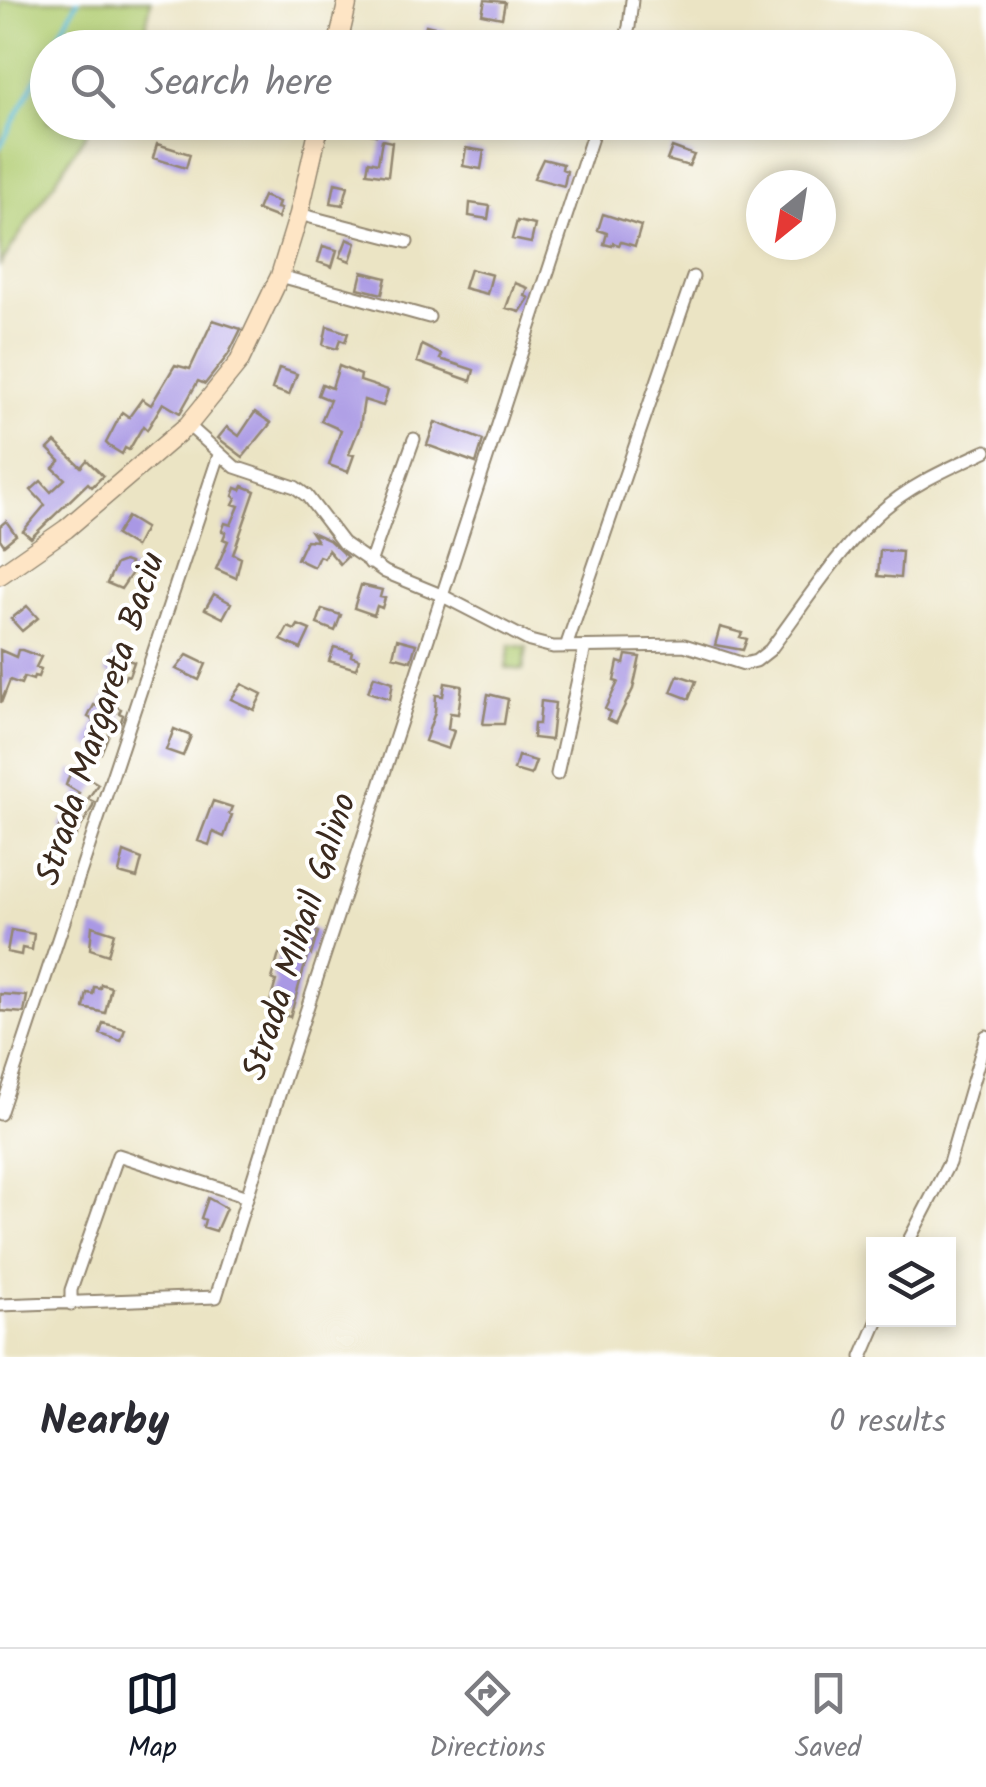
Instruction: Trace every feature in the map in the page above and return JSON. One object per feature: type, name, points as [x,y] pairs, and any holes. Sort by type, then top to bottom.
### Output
[{"type":"main road","points":[[342,30],[348,0]]},
{"type":"main road","points":[[0,576],[66,529],[188,425],[239,362],[280,276],[316,140]]},
{"type":"street","points":[[628,30],[632,0]]},
{"type":"street","name":"Strada Mihail Galino","points":[[71,1304],[216,1298],[592,140]]},
{"type":"street","points":[[299,214],[408,242]]},
{"type":"street","points":[[280,276],[430,317]]},
{"type":"street","points":[[566,648],[693,276]]},
{"type":"street","points":[[188,425],[219,455],[244,471],[295,487],[307,496],[343,543],[370,563],[530,640],[566,648],[684,645],[744,664],[756,661],[770,650],[844,552],[880,512],[938,473],[986,452]]},
{"type":"street","points":[[370,563],[414,439]]},
{"type":"street","name":"Strada Margareta Baciu","points":[[0,1114],[219,455]]},
{"type":"street","points":[[557,774],[585,647]]},
{"type":"street","points":[[910,1237],[948,1163],[986,1036]]},
{"type":"street","points":[[0,1304],[71,1304],[72,1290],[118,1154],[247,1197]]},
{"type":"street","points":[[862,1357],[875,1327]]},
{"type":"green space","points":[[0,0],[151,0],[145,30],[30,30],[30,140],[82,140],[0,265]]},
{"type":"green space","points":[[510,645],[527,647],[523,670],[506,668]]},
{"type":"building","points":[[485,0],[505,2],[502,18],[482,14]]},
{"type":"building","points":[[382,140],[392,142],[388,176],[367,173],[369,161],[378,163]]},
{"type":"building","points":[[157,144],[190,154],[186,168],[153,158]]},
{"type":"building","points":[[672,147],[694,155],[689,166],[667,160]]},
{"type":"building","points":[[466,148],[484,151],[481,169],[463,166]]},
{"type":"building","points":[[543,159],[563,164],[562,169],[567,171],[564,186],[534,178]]},
{"type":"building","points":[[335,183],[348,186],[343,205],[331,203]]},
{"type":"building","points":[[263,196],[279,202],[278,218],[257,210]]},
{"type":"building","points":[[470,203],[490,206],[488,219],[469,216]]},
{"type":"building","points":[[603,214],[641,226],[635,246],[621,242],[604,244],[607,233],[598,230]]},
{"type":"building","points":[[517,221],[535,225],[531,243],[512,239]]},
{"type":"building","points":[[347,239],[356,243],[350,261],[340,257]]},
{"type":"building","points":[[323,246],[337,250],[332,267],[318,262]]},
{"type":"building","points":[[470,269],[492,275],[487,294],[464,288]]},
{"type":"building","points":[[362,272],[386,278],[382,294],[358,288]]},
{"type":"building","points":[[515,283],[528,288],[525,296],[529,298],[520,312],[506,308]]},
{"type":"building","points":[[213,320],[241,329],[228,355],[205,384],[198,381],[180,413],[163,403],[129,450],[125,448],[122,454],[109,446],[106,443],[122,412],[129,417],[142,399],[151,405],[175,365],[190,369]]},
{"type":"building","points":[[327,326],[348,333],[337,349],[323,345]]},
{"type":"building","points":[[422,345],[442,355],[440,359],[474,370],[471,381],[417,362]]},
{"type":"building","points":[[339,366],[361,375],[360,381],[388,390],[383,406],[364,400],[348,472],[329,465],[341,430],[321,421],[330,400],[318,395],[322,384],[332,388]]},
{"type":"building","points":[[279,368],[297,374],[289,395],[272,389]]},
{"type":"building","points":[[255,412],[271,423],[243,457],[218,438],[227,427],[239,436]]},
{"type":"building","points":[[435,422],[483,440],[476,463],[427,445]]},
{"type":"building","points":[[55,442],[81,467],[87,460],[103,476],[92,487],[88,483],[31,538],[23,531],[45,505],[31,490],[41,481],[51,492],[65,479],[53,468],[60,461],[48,449]]},
{"type":"building","points":[[243,486],[255,491],[233,554],[241,558],[236,578],[216,569],[228,541],[223,539],[226,532],[222,531],[225,523],[231,525],[239,506],[233,504],[233,496],[236,488],[241,490]]},
{"type":"building","points":[[127,517],[145,528],[135,547],[116,535]]},
{"type":"building","points":[[6,521],[16,535],[4,545],[0,526]]},
{"type":"building","points":[[311,532],[329,540],[347,557],[340,564],[328,550],[324,558],[319,556],[314,567],[297,559],[306,540],[317,541]]},
{"type":"building","points":[[880,550],[902,552],[900,578],[878,576]]},
{"type":"building","points":[[124,561],[134,570],[121,589],[107,583],[116,564]]},
{"type":"building","points":[[361,585],[382,590],[382,608],[377,606],[374,615],[354,608]]},
{"type":"building","points":[[214,594],[231,603],[223,618],[205,609]]},
{"type":"building","points":[[27,606],[38,618],[22,631],[11,619]]},
{"type":"building","points":[[322,609],[341,615],[335,631],[317,624]]},
{"type":"building","points":[[298,625],[310,630],[301,649],[281,640],[288,627],[295,630]]},
{"type":"building","points":[[720,627],[742,633],[740,637],[747,639],[743,650],[715,645]]},
{"type":"building","points":[[397,639],[416,644],[411,661],[393,656]]},
{"type":"building","points":[[334,647],[352,652],[351,656],[359,659],[356,669],[329,661]]},
{"type":"building","points":[[0,650],[16,657],[18,650],[22,650],[41,657],[36,667],[41,669],[38,677],[24,677],[21,684],[10,680],[1,703]]},
{"type":"building","points":[[114,655],[134,662],[124,679],[105,673]]},
{"type":"building","points":[[187,655],[206,664],[199,680],[176,669]]},
{"type":"building","points":[[626,655],[640,657],[633,689],[616,723],[607,719],[610,712],[605,709],[618,682],[614,681],[618,662],[624,664]]},
{"type":"building","points":[[678,675],[696,681],[689,699],[671,692]]},
{"type":"building","points":[[374,676],[393,682],[390,699],[368,692]]},
{"type":"building","points":[[445,683],[462,686],[458,714],[450,713],[448,729],[454,731],[448,749],[425,741],[436,695],[443,696]]},
{"type":"building","points":[[242,684],[262,694],[254,710],[231,699]]},
{"type":"building","points":[[488,694],[508,699],[504,724],[483,724]]},
{"type":"building","points":[[105,695],[116,700],[113,705],[123,715],[119,727],[111,729],[101,753],[85,745],[95,721],[88,717]]},
{"type":"building","points":[[541,701],[555,703],[551,740],[533,738]]},
{"type":"building","points":[[174,729],[191,736],[183,756],[166,750]]},
{"type":"building","points":[[518,756],[536,761],[531,775],[514,770]]},
{"type":"building","points":[[72,768],[98,784],[88,799],[94,802],[92,808],[75,837],[59,827],[79,793],[66,785]]},
{"type":"building","points":[[213,801],[232,807],[232,815],[224,837],[213,832],[209,845],[198,841]]},
{"type":"building","points":[[124,852],[142,859],[137,878],[119,873]]},
{"type":"building","points":[[299,922],[318,932],[290,1017],[272,1012],[275,1003],[270,1002],[276,981],[272,979],[279,954],[287,957]]},
{"type":"building","points":[[92,926],[114,933],[108,955],[90,949]]},
{"type":"building","points":[[11,930],[34,934],[32,950],[22,948],[21,955],[7,952]]},
{"type":"building","points":[[101,984],[111,987],[105,1013],[84,1008],[87,993],[93,994],[94,987],[100,988]]},
{"type":"building","points":[[0,994],[27,996],[24,1013],[0,1011]]},
{"type":"building","points":[[103,1023],[125,1029],[121,1041],[100,1034]]},
{"type":"building","points":[[208,1198],[226,1208],[216,1231],[203,1227],[205,1220],[201,1218]]},
{"type":"waterway","points":[[62,30],[78,0]]},
{"type":"waterway","points":[[0,147],[30,90]]}]
